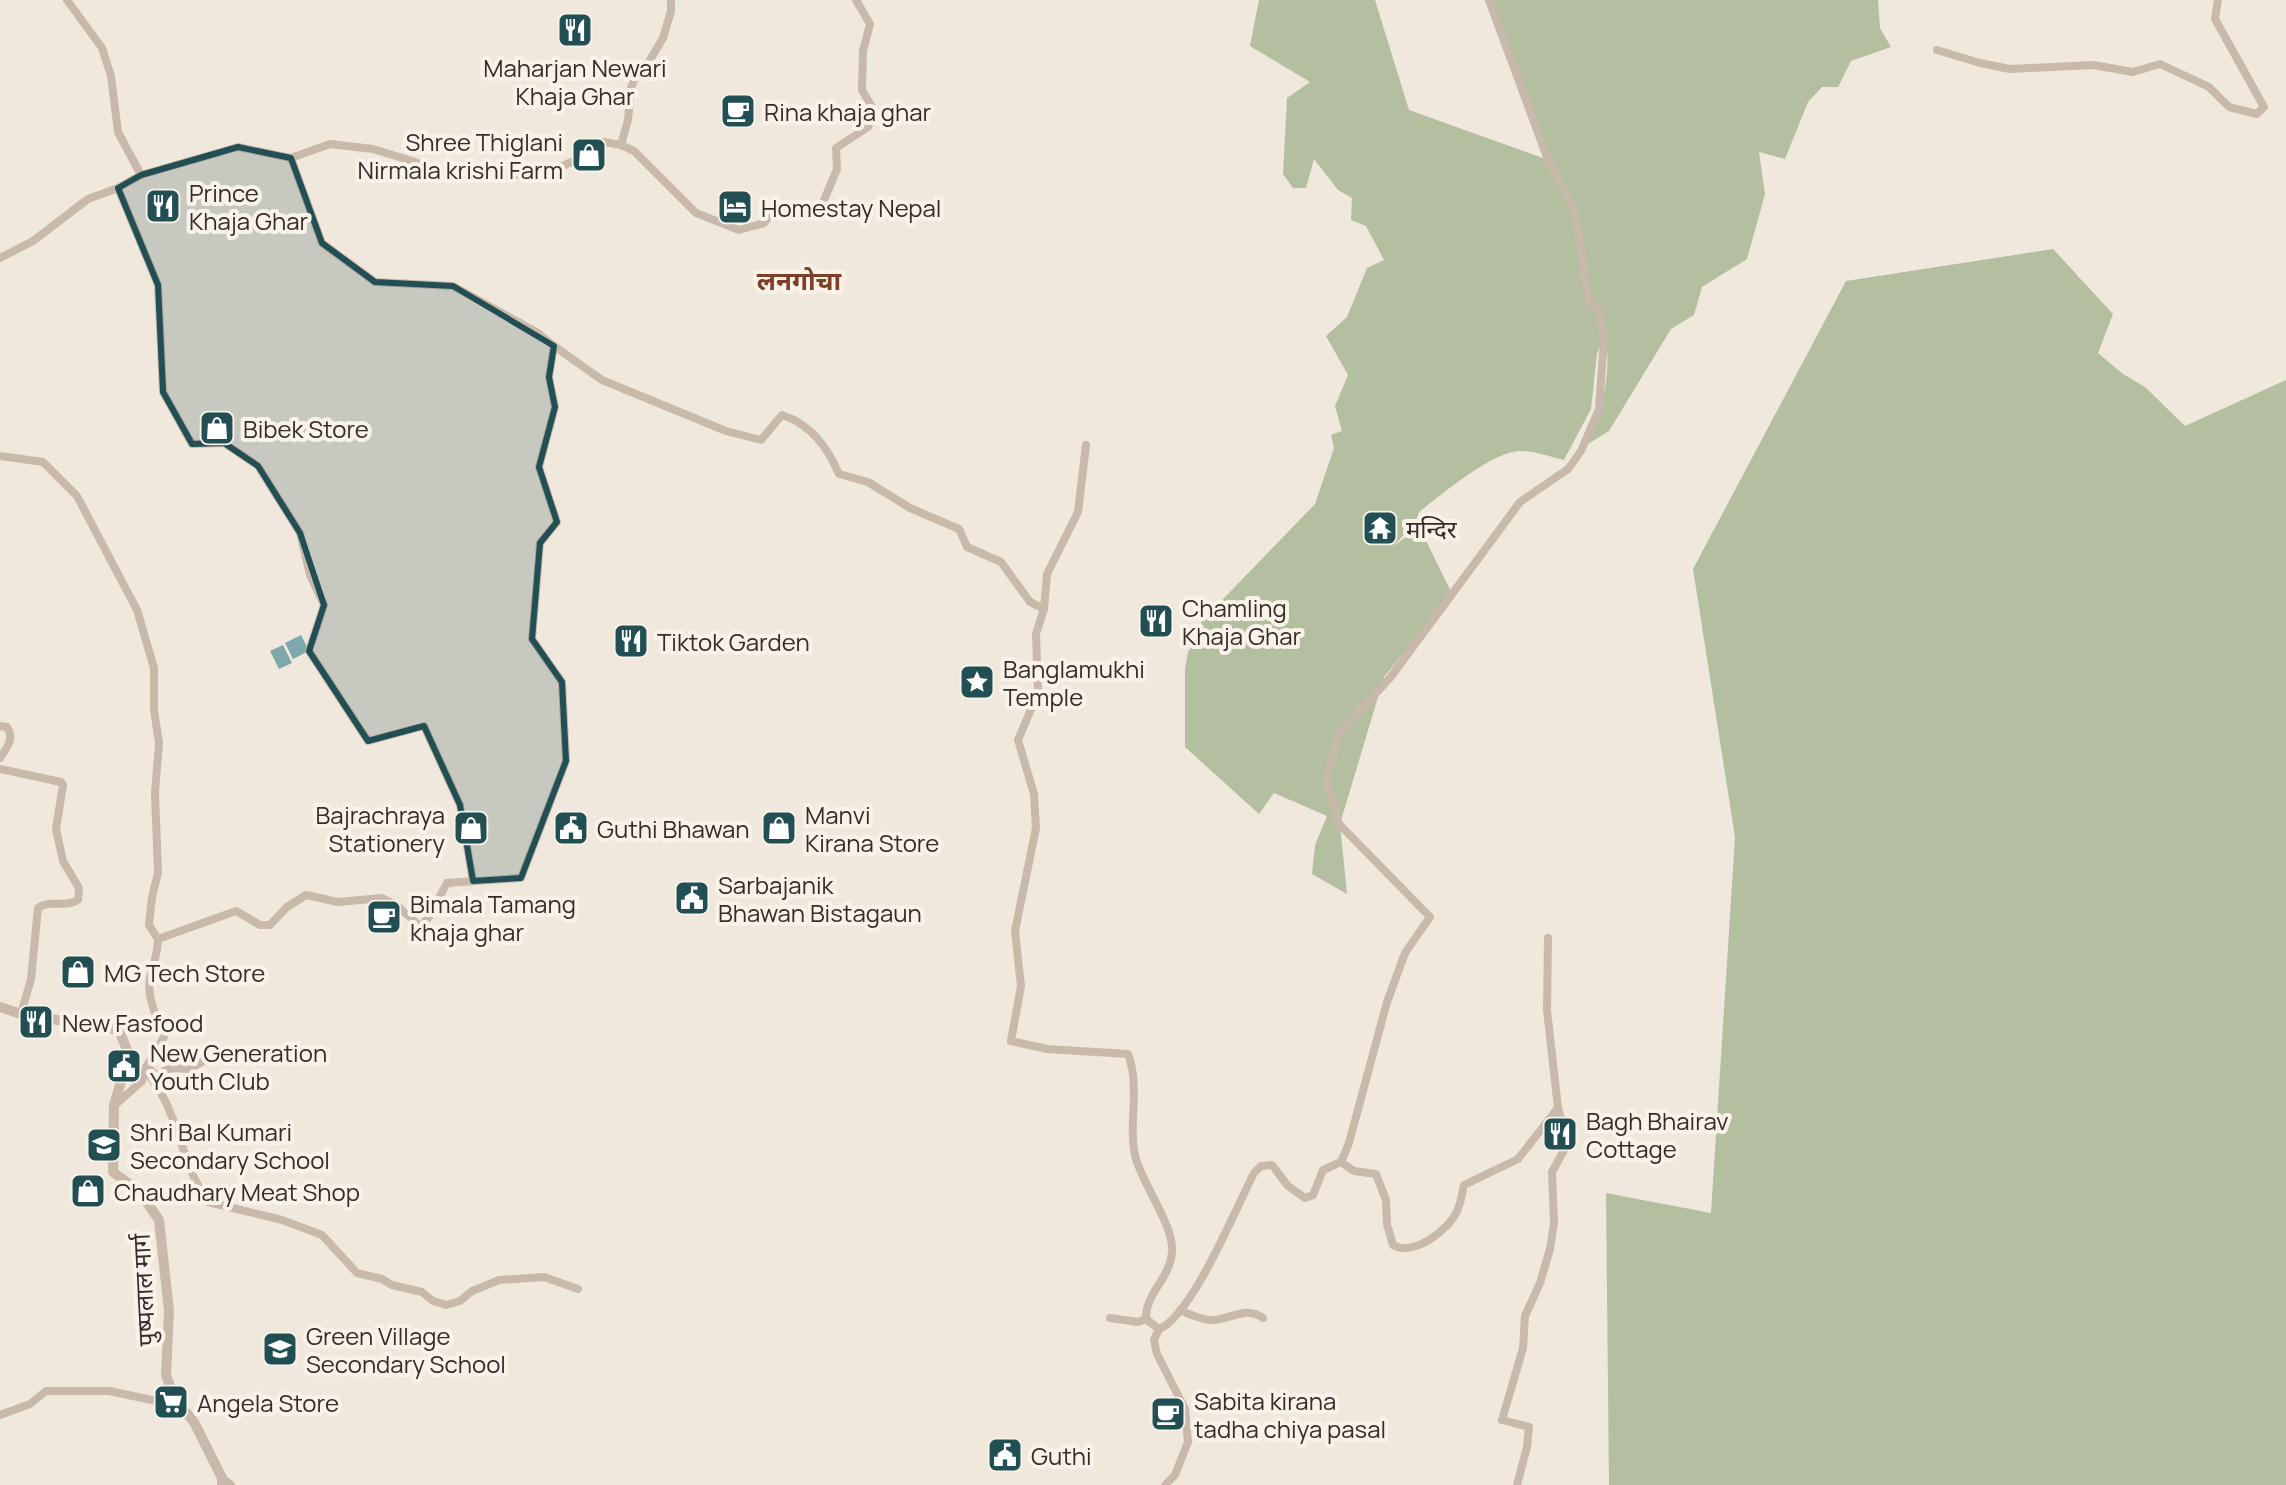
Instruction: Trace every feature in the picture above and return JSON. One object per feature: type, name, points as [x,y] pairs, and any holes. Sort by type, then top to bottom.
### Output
[{"type":"street","points":[[67,0],[102,48],[111,76],[118,132],[141,175]]},
{"type":"street","points":[[621,145],[628,120],[631,88],[663,38],[671,0]]},
{"type":"street","points":[[0,258],[33,241],[88,199],[141,175],[238,147],[291,158],[330,144],[373,149],[444,171],[508,176],[548,172],[574,161],[604,142],[634,151],[696,213],[739,230],[764,223],[774,210],[820,210],[837,169],[836,148],[868,127],[873,109],[862,90],[863,51],[870,24],[856,0]]},
{"type":"street","points":[[1165,1485],[1175,1475],[1188,1442],[1185,1409],[1157,1354],[1154,1340],[1159,1329],[1168,1325],[1195,1291],[1254,1173],[1261,1166],[1272,1165],[1288,1186],[1305,1198],[1313,1195],[1323,1170],[1341,1162],[1349,1143],[1387,1002],[1405,953],[1430,917],[1339,824],[1326,779],[1339,733],[1390,678],[1520,502],[1568,469],[1581,451],[1599,409],[1604,338],[1599,310],[1589,301],[1574,209],[1548,160],[1489,0]]},
{"type":"street","points":[[1937,50],[2010,69],[2093,65],[2133,72],[2160,64],[2209,87],[2229,107],[2257,114],[2264,107],[2215,19],[2218,0]]},
{"type":"street","points":[[291,158],[322,243],[375,282],[453,286],[538,333],[602,380],[726,431],[761,440],[782,415],[792,418],[815,434],[827,448],[839,474],[868,482],[910,508],[959,529],[967,547],[1001,562],[1030,602],[1044,609]]},
{"type":"street","points":[[118,188],[158,285],[163,392],[192,444],[224,443],[258,466],[300,533],[310,575],[324,605],[309,651],[368,741],[424,726],[460,805],[473,881]]},
{"type":"street","points":[[158,939],[236,911],[260,925],[270,925],[287,907],[306,895],[338,902],[383,898],[420,926],[429,917],[447,883],[521,878],[566,761],[562,682],[532,639],[540,543],[557,522],[539,467],[555,407],[549,377],[554,346]]},
{"type":"street","points":[[1086,445],[1078,512],[1047,574],[1044,609],[1036,634],[1038,693],[1018,740],[1034,794],[1036,828],[1015,931],[1021,986],[1011,1041],[1047,1049],[1128,1054],[1133,1068],[1135,1156],[1145,1184],[1164,1219],[1173,1249],[1169,1267],[1146,1305],[1146,1319]]},
{"type":"street","points":[[0,456],[43,462],[77,496],[137,610],[154,668],[154,710],[159,743],[155,793],[158,873],[149,925],[158,939],[158,954],[149,981],[150,995],[164,1037],[146,1067],[142,1081],[114,1105]]},
{"type":"street","points":[[0,726],[7,727],[11,734],[11,741],[0,758]]},
{"type":"street","points":[[0,769],[61,782],[63,785],[56,829],[63,861],[79,888],[78,900],[72,904],[44,904],[38,908],[31,979],[21,1014]]},
{"type":"street","points":[[1517,1485],[1529,1427],[1502,1420],[1523,1348],[1525,1316],[1540,1283],[1550,1249],[1554,1223],[1552,1172],[1568,1143],[1558,1108],[1547,1010],[1548,938]]},
{"type":"street","name":"पुष्पलाल मार्ग","points":[[0,1007],[21,1014],[119,1030],[129,1055],[114,1105],[113,1172],[139,1191],[159,1220],[169,1311],[166,1375],[174,1398],[194,1422],[225,1483]]},
{"type":"street","points":[[146,1067],[159,1077],[171,1068],[190,1069],[210,1057],[249,1058]]},
{"type":"street","points":[[146,1067],[179,1136],[190,1174],[208,1202],[282,1220],[322,1235],[357,1273],[422,1292],[433,1301],[446,1305],[499,1280],[544,1277],[578,1289]]},
{"type":"street","points":[[1341,1162],[1354,1171],[1376,1174],[1386,1200],[1387,1224],[1393,1245],[1398,1249],[1415,1248],[1432,1238],[1457,1213],[1464,1185],[1518,1159],[1558,1108]]},
{"type":"street","points":[[1180,1310],[1207,1320],[1225,1318],[1242,1311],[1257,1313],[1263,1318]]},
{"type":"street","points":[[1110,1318],[1138,1322],[1146,1319]]},
{"type":"street","points":[[1146,1319],[1159,1329]]},
{"type":"street","points":[[0,1415],[30,1404],[46,1391],[109,1391],[157,1401],[174,1398]]},
{"type":"highlighted area","points":[[238,147],[291,158],[322,243],[375,282],[453,286],[554,346],[549,377],[555,407],[539,467],[557,522],[540,543],[532,639],[562,682],[566,761],[521,878],[473,881],[460,805],[424,726],[368,741],[309,651],[324,605],[300,533],[258,466],[224,443],[192,444],[163,392],[158,285],[118,188],[141,175]]},
{"type":"green space","points":[[1259,0],[1375,0],[1409,110],[1548,160],[1493,0],[1878,0],[1880,28],[1891,47],[1851,61],[1838,87],[1822,87],[1808,102],[1785,159],[1759,152],[1765,194],[1747,259],[1702,287],[1694,315],[1671,329],[1609,431],[1588,444],[1607,376],[1604,334],[1597,354],[1591,409],[1564,460],[1521,451],[1483,465],[1419,512],[1416,521],[1393,547],[1419,526],[1452,594],[1384,677],[1340,824],[1347,894],[1312,874],[1315,845],[1327,816],[1274,793],[1259,814],[1185,747],[1185,668],[1188,652],[1199,636],[1205,641],[1201,622],[1315,504],[1334,448],[1331,435],[1342,431],[1335,406],[1348,375],[1326,336],[1347,317],[1367,268],[1384,260],[1366,226],[1351,220],[1352,198],[1338,190],[1314,159],[1306,188],[1293,188],[1283,174],[1287,98],[1310,82],[1250,46]]},
{"type":"green space","points":[[2053,249],[2113,314],[2098,353],[2145,387],[2185,426],[2286,380],[2286,1485],[1609,1485],[1606,1193],[1711,1213],[1735,837],[1693,569],[1846,281]]},
{"type":"water","points":[[301,635],[309,651],[293,659],[285,643]]},
{"type":"water","points":[[283,645],[292,663],[279,669],[270,651]]},
{"type":"place","name":"Maharjan Newari Khaja Ghar","points":[[575,30]]},
{"type":"place","name":"Rina khaja ghar","points":[[738,111]]},
{"type":"place","name":"Shree Thiglani Nirmala krishi Farm","points":[[589,155]]},
{"type":"place","name":"Prince Khaja Ghar","points":[[163,206]]},
{"type":"place","name":"Homestay Nepal","points":[[735,207]]},
{"type":"place","name":"Bibek Store","points":[[217,428]]},
{"type":"place","name":"मन्दिर","points":[[1380,528]]},
{"type":"place","name":"Chamling Khaja Ghar","points":[[1156,621]]},
{"type":"place","name":"Tiktok Garden","points":[[631,641]]},
{"type":"place","name":"Banglamukhi Temple","points":[[977,682]]},
{"type":"place","name":"Bajrachraya Stationery","points":[[471,828]]},
{"type":"place","name":"Guthi Bhawan","points":[[571,828]]},
{"type":"place","name":"Manvi Kirana Store","points":[[779,828]]},
{"type":"place","name":"Sarbajanik Bhawan Bistagaun","points":[[692,898]]},
{"type":"place","name":"Bimala Tamang khaja ghar","points":[[384,917]]},
{"type":"place","name":"MG Tech Store","points":[[78,972]]},
{"type":"place","name":"New Fasfood","points":[[36,1022]]},
{"type":"place","name":"New Generation Youth Club","points":[[124,1066]]},
{"type":"place","name":"Bagh Bhairav Cottage","points":[[1560,1134]]},
{"type":"place","name":"Shri Bal Kumari Secondary School","points":[[104,1145]]},
{"type":"place","name":"Chaudhary Meat Shop","points":[[88,1191]]},
{"type":"place","name":"Green Village Secondary School","points":[[280,1349]]},
{"type":"place","name":"Angela Store","points":[[171,1402]]},
{"type":"place","name":"Sabita kirana tadha chiya pasal","points":[[1168,1414]]},
{"type":"place","name":"Guthi","points":[[1005,1455]]},
{"type":"district","name":"लनगोचा","points":[[799,280]]}]
